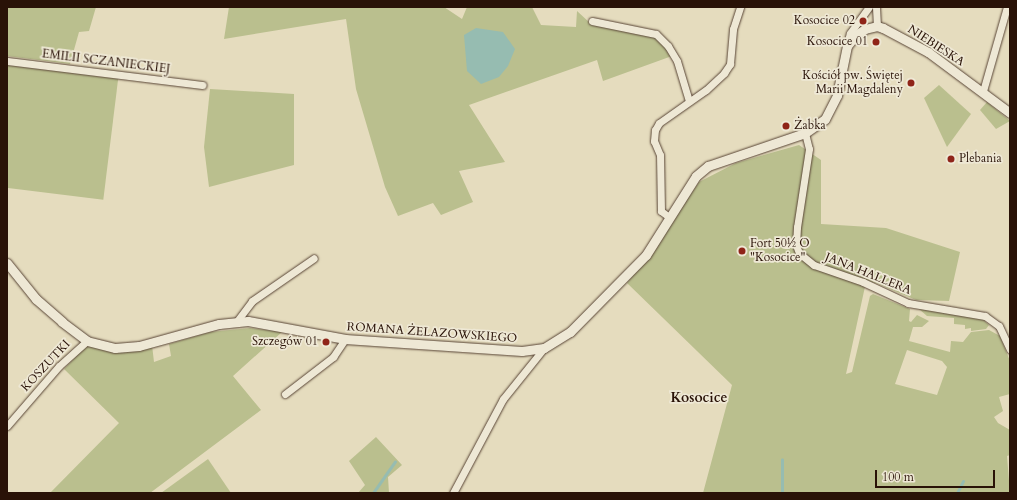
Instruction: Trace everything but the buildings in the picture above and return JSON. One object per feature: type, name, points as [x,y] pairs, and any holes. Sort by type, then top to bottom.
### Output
[{"type":"street","points":[[669,217],[661,211],[660,155],[654,141],[655,130],[659,123],[718,80],[730,64],[733,29],[740,7]]},
{"type":"street","points":[[847,46],[850,33],[869,7]]},
{"type":"street","points":[[847,46],[856,35],[877,26],[876,7]]},
{"type":"street","points":[[983,92],[1007,7]]},
{"type":"street","points":[[592,21],[656,34],[668,46],[677,61],[689,101]]},
{"type":"street","name":"NIEBIESKA","points":[[877,26],[928,52],[1010,113]]},
{"type":"street","name":"ROMANA ŻELAZOWSKIEGO","points":[[7,263],[36,299],[86,340],[115,348],[127,348],[237,321],[248,321],[345,339],[522,351],[544,348],[570,332],[646,255],[696,176],[708,166],[805,133],[821,122],[833,106],[847,46]]},
{"type":"street","name":"EMILII SCZANIECKIEJ","points":[[7,61],[203,85]]},
{"type":"street","name":"JANA HALLERA","points":[[805,133],[809,149],[797,227],[796,245],[799,253],[814,265],[863,282],[908,303],[971,312],[992,319],[1004,333],[1010,350]]},
{"type":"street","points":[[237,321],[252,301],[314,258]]},
{"type":"street","points":[[285,394],[332,357],[345,339]]},
{"type":"street","name":"KOSZUTKI","points":[[7,426],[59,366],[86,340]]},
{"type":"street","points":[[453,493],[503,399],[522,372],[544,348]]},
{"type":"green space","points":[[7,7],[96,7],[89,31],[79,32],[70,64],[7,56]]},
{"type":"green space","points":[[229,7],[444,7],[462,19],[467,7],[532,7],[541,25],[576,27],[577,11],[590,23],[655,36],[672,56],[603,81],[597,60],[469,105],[505,162],[459,171],[473,202],[441,215],[433,203],[398,216],[385,187],[356,89],[346,19],[224,39]]},
{"type":"green space","points":[[7,65],[118,79],[103,200],[7,188]]},
{"type":"green space","points":[[939,85],[971,114],[947,147],[924,98]]},
{"type":"green space","points":[[210,89],[294,94],[294,165],[209,187],[204,147]]},
{"type":"green space","points":[[987,102],[1010,121],[996,129],[980,110]]},
{"type":"green space","points":[[799,145],[821,160],[821,224],[886,228],[960,252],[949,301],[916,300],[876,283],[866,282],[846,374],[852,372],[870,296],[873,294],[910,309],[909,321],[911,322],[917,315],[929,321],[922,327],[913,327],[909,341],[950,352],[951,341],[963,342],[971,332],[989,330],[1000,336],[1010,361],[1010,394],[999,397],[1003,411],[994,417],[998,423],[1010,430],[1010,455],[1007,456],[1010,493],[703,493],[732,385],[627,283],[651,253],[699,182],[736,163]],"holes":[[[907,350],[942,361],[947,367],[937,395],[895,384]]]},
{"type":"green space","points":[[919,309],[978,315],[989,325],[986,329],[971,331],[971,328],[965,329],[965,325],[954,324],[954,318],[927,316]]},
{"type":"green space","points":[[250,328],[282,332],[233,376],[261,410],[150,493],[50,493],[119,423],[64,369],[88,344],[110,352],[152,345],[154,362],[171,356],[169,344],[210,332]]},
{"type":"green space","points":[[376,437],[402,465],[388,477],[389,493],[358,493],[365,485],[349,461]]},
{"type":"green space","points":[[208,459],[231,493],[161,493]]},
{"type":"water","points":[[476,28],[503,32],[515,49],[508,66],[499,77],[481,84],[467,71],[464,35]]},
{"type":"waterway","points":[[782,460],[782,493]]},
{"type":"waterway","points":[[373,493],[395,462]]},
{"type":"waterway","points":[[957,493],[963,481]]},
{"type":"place","name":"Kosocice 02","points":[[863,21]]},
{"type":"place","name":"Kosocice 01","points":[[876,42]]},
{"type":"place","name":"Kościół pw. Świętej Marii Magdaleny","points":[[911,83]]},
{"type":"place","name":"Żabka","points":[[786,126]]},
{"type":"place","name":"Plebania","points":[[951,159]]},
{"type":"place","name":"Fort 50½ O \"Kosocice\"","points":[[742,251]]},
{"type":"place","name":"Szczegów 01","points":[[326,342]]},
{"type":"district","name":"Kosocice","points":[[699,398]]}]
